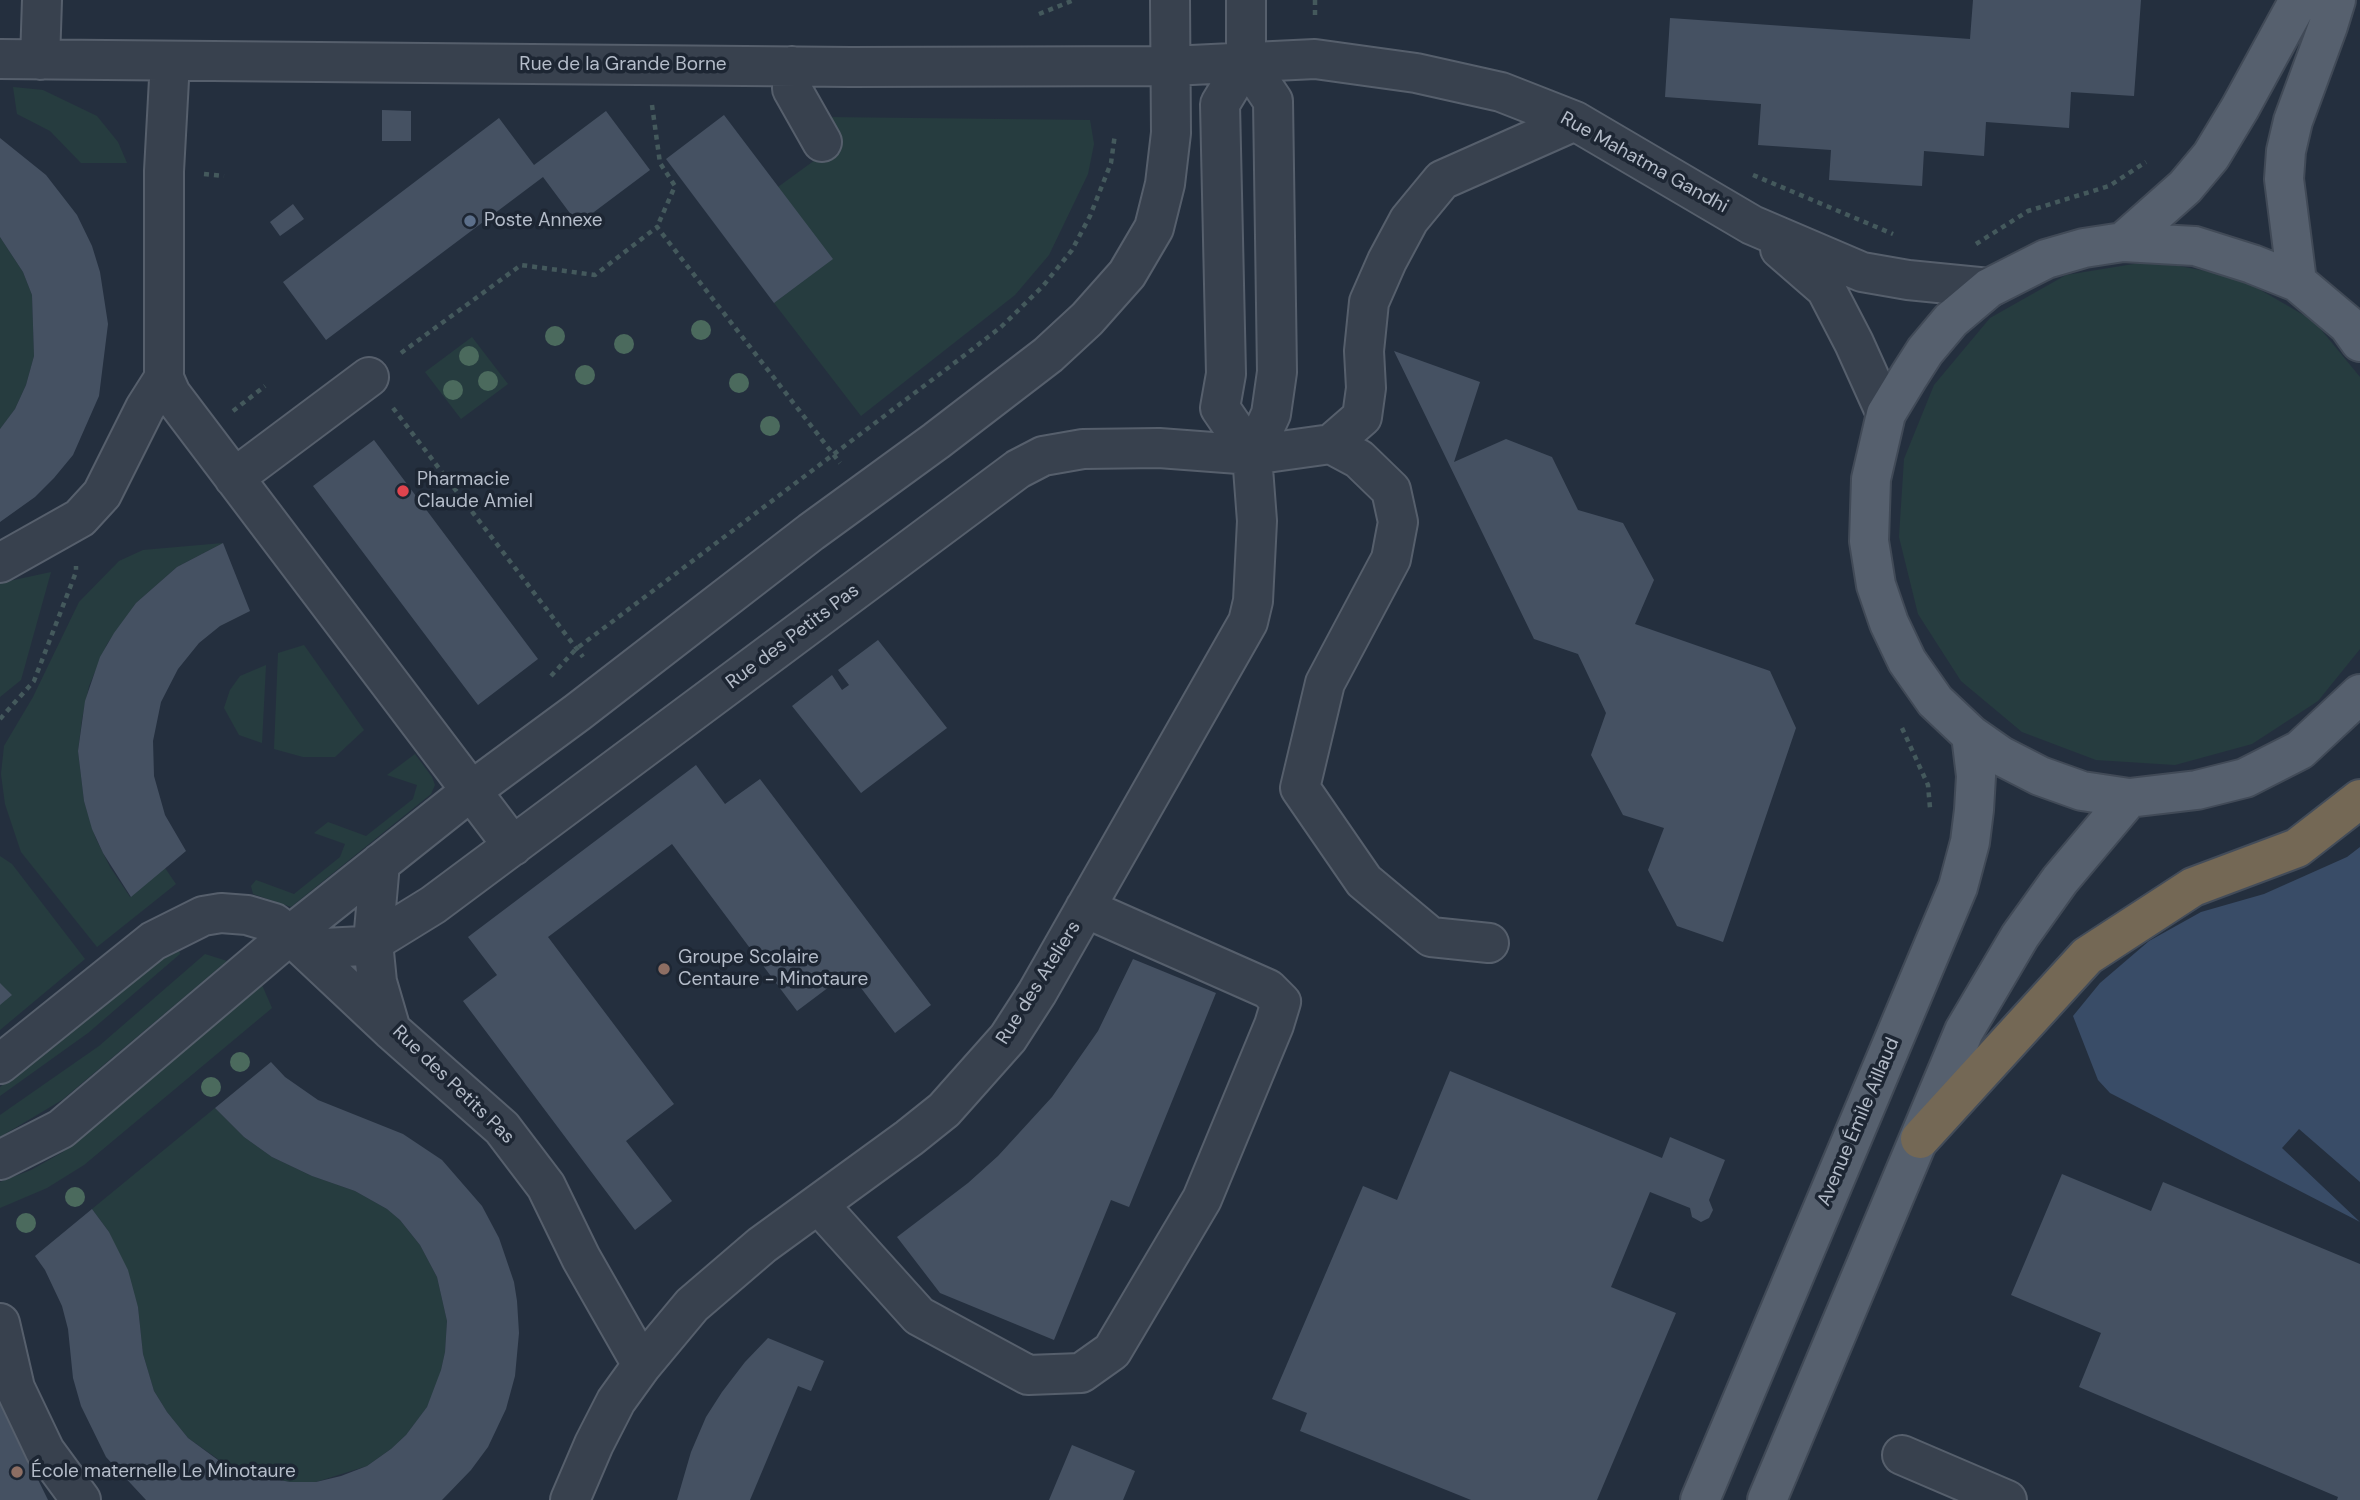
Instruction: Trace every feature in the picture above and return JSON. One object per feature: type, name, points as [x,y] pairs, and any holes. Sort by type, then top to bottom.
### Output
[{"type":"highway","points":[[1920,1139],[2087,957],[2193,887],[2297,848],[2360,799]]},
{"type":"main road","points":[[2123,242],[2185,187],[2211,156],[2241,108],[2300,0]]},
{"type":"main road","points":[[2297,282],[2284,179],[2286,151],[2336,0]]},
{"type":"main road","points":[[2360,342],[2348,325],[2297,282],[2252,264],[2194,246],[2123,242],[2084,248],[2046,259],[1989,288],[1951,320],[1925,351],[1886,414],[1871,478],[1869,541],[1875,585],[1889,623],[1907,661],[1935,701],[1971,735],[2001,756],[2040,776],[2082,791],[2129,798],[2197,790],[2245,778],[2300,750],[2360,694]]},
{"type":"main road","name":"Avenue Émile Aillaud","points":[[1700,1500],[1958,887],[1970,842],[1974,810],[1976,776],[1971,735]]},
{"type":"main road","points":[[1767,1500],[1964,1031],[2020,936],[2060,880],[2129,798]]},
{"type":"street","points":[[40,60],[42,0]]},
{"type":"street","points":[[0,1160],[61,1129],[297,942],[380,863],[471,791],[1028,371],[1106,300],[1127,274],[1154,228],[1165,184],[1171,133],[1170,0]]},
{"type":"street","points":[[1246,0],[1246,61],[1220,104],[1226,374],[1220,408],[1252,455]]},
{"type":"street","name":"Rue de la Grande Borne","points":[[0,59],[792,66],[1171,66],[1246,61]]},
{"type":"street","name":"Rue Mahatma Gandhi","points":[[1246,61],[1315,59],[1416,73],[1501,92],[1576,121],[1752,225],[1862,272],[1908,280],[1989,288]]},
{"type":"street","points":[[170,61],[164,171],[164,378],[172,394],[234,478],[513,846]]},
{"type":"street","points":[[1246,61],[1273,102],[1274,135],[1277,372],[1271,414],[1252,455]]},
{"type":"street","points":[[792,66],[792,89],[822,142]]},
{"type":"street","points":[[1489,943],[1431,937],[1421,929],[1364,881],[1300,788],[1325,682],[1391,559],[1398,522],[1391,490],[1359,459],[1331,444],[1362,417],[1366,388],[1364,351],[1368,302],[1409,220],[1442,180],[1576,121]]},
{"type":"street","name":"Rue Mahatma Gandhi","points":[[1752,225],[1826,289],[1886,414]]},
{"type":"street","points":[[234,478],[369,377]]},
{"type":"street","points":[[0,563],[80,518],[102,494],[145,408],[164,378]]},
{"type":"street","name":"Rue des Petits Pas","points":[[297,942],[363,946],[433,905],[1018,469],[1043,456],[1083,449],[1159,448],[1252,455],[1331,444]]},
{"type":"street","name":"Rue des Ateliers","points":[[570,1500],[616,1401],[692,1305],[762,1245],[944,1110],[1008,1038],[1037,993],[1248,622],[1252,601],[1257,521],[1252,455]]},
{"type":"street","points":[[373,942],[380,863]]},
{"type":"street","points":[[819,1205],[919,1316],[1028,1375],[1081,1373],[1112,1351],[1202,1199],[1281,1002],[1268,989],[1085,908]]},
{"type":"street","points":[[0,1064],[153,942],[203,916],[221,913],[247,915],[274,923],[391,1030]]},
{"type":"street","name":"Rue des Petits Pas","points":[[373,942],[377,982],[391,1030],[502,1128],[539,1176],[614,1319],[642,1365]]},
{"type":"street","points":[[0,1323],[15,1388],[45,1451],[81,1500]]},
{"type":"street","points":[[1902,1455],[2007,1500]]},
{"type":"path","points":[[1039,14],[1074,0]]},
{"type":"path","points":[[588,663],[369,377],[521,265],[595,275],[657,227],[675,186],[660,163],[650,94]]},
{"type":"path","points":[[551,676],[576,649],[981,342],[1043,286],[1072,250],[1090,216],[1111,163],[1115,134]]},
{"type":"path","points":[[657,227],[845,469]]},
{"type":"path","points":[[229,414],[265,386]]},
{"type":"path","points":[[0,719],[34,681],[76,572],[80,518]]},
{"type":"green space","points":[[13,87],[43,90],[97,116],[118,142],[127,163],[81,163],[50,131],[17,114]]},
{"type":"green space","points":[[824,117],[1090,120],[1094,144],[1088,174],[1049,255],[1015,295],[861,416],[774,303],[832,259],[778,187],[841,141]]},
{"type":"green space","points":[[0,237],[23,272],[32,295],[34,356],[26,385],[15,409],[0,429]]},
{"type":"green space","points":[[2152,261],[2238,277],[2314,321],[2360,377],[2360,649],[2318,701],[2252,744],[2175,765],[2096,760],[2022,732],[1961,681],[1918,614],[1899,537],[1904,459],[1934,385],[1990,318],[2066,275]]},
{"type":"green space","points":[[472,337],[508,384],[461,419],[425,372]]},
{"type":"green space","points":[[223,543],[177,567],[136,603],[107,644],[89,686],[78,751],[84,801],[96,839],[130,897],[165,868],[176,884],[97,947],[21,852],[5,804],[1,774],[4,746],[33,697],[79,602],[119,561],[143,550]]},
{"type":"green space","points":[[51,572],[21,680],[0,697],[0,583]]},
{"type":"green space","points":[[304,645],[364,730],[335,757],[303,757],[274,749],[278,653]]},
{"type":"green space","points":[[266,665],[262,743],[239,735],[224,708],[230,690],[240,676]]},
{"type":"green space","points":[[415,754],[432,777],[435,785],[431,794],[291,907],[253,894],[251,886],[256,880],[294,894],[340,857],[345,844],[314,833],[328,822],[366,836],[413,799],[417,785],[387,775]]},
{"type":"green space","points":[[0,856],[12,864],[85,959],[0,1030]]},
{"type":"green space","points":[[178,943],[180,954],[88,1033],[0,1096],[0,1087]]},
{"type":"green space","points":[[205,954],[227,961],[62,1100],[0,1137],[0,1115],[99,1046]]},
{"type":"green space","points":[[262,985],[272,1008],[84,1165],[47,1188],[0,1208],[0,1182],[31,1170],[63,1152]]},
{"type":"green space","points":[[215,1108],[244,1137],[272,1157],[312,1176],[355,1191],[387,1209],[400,1220],[420,1245],[437,1277],[447,1321],[445,1352],[438,1383],[427,1407],[406,1435],[367,1466],[316,1482],[290,1482],[232,1469],[188,1438],[154,1391],[143,1354],[138,1307],[109,1232],[92,1209]]},
{"type":"water","points":[[2360,847],[2360,1182],[2299,1129],[2282,1148],[2360,1222],[2110,1093],[2098,1080],[2073,1016],[2100,983],[2149,941],[2201,912],[2264,894],[2347,857]]},
{"type":"building","points":[[1973,0],[2141,0],[2134,96],[2071,92],[2069,128],[1986,122],[1984,156],[1924,151],[1922,186],[1829,180],[1831,150],[1758,145],[1761,104],[1665,97],[1670,18],[1970,39]]},
{"type":"building","points":[[382,110],[411,111],[411,141],[382,141]]},
{"type":"building","points":[[606,111],[650,170],[578,224],[543,177],[326,340],[283,282],[499,118],[534,165]]},
{"type":"building","points":[[724,115],[833,259],[774,303],[666,159]]},
{"type":"building","points":[[0,138],[46,175],[77,215],[92,246],[100,272],[108,324],[99,396],[73,455],[35,497],[0,522],[0,429],[15,409],[26,385],[34,356],[32,295],[23,272],[0,237]]},
{"type":"building","points":[[293,204],[304,219],[280,236],[270,222]]},
{"type":"building","points":[[1394,351],[1480,382],[1454,462],[1506,439],[1552,457],[1578,510],[1623,523],[1654,580],[1635,624],[1770,671],[1796,728],[1723,942],[1677,926],[1648,870],[1664,828],[1623,815],[1591,755],[1606,713],[1578,654],[1534,639]]},
{"type":"building","points":[[374,440],[538,659],[478,705],[313,486]]},
{"type":"building","points":[[223,543],[250,611],[220,626],[199,643],[178,669],[161,702],[153,741],[154,776],[165,815],[186,851],[131,897],[103,853],[84,801],[78,751],[85,701],[100,657],[136,603],[177,567]]},
{"type":"building","points":[[878,640],[947,728],[861,793],[792,706],[832,675],[842,690],[849,685],[838,670]]},
{"type":"building","points":[[696,765],[725,804],[760,779],[931,1005],[895,1033],[849,972],[797,1011],[672,844],[548,937],[674,1104],[626,1141],[672,1201],[635,1230],[463,1001],[497,975],[468,937]]},
{"type":"building","points":[[1133,959],[1216,993],[1129,1207],[1111,1200],[1054,1340],[940,1293],[897,1237],[968,1183],[998,1156],[1052,1097],[1098,1031]]},
{"type":"building","points":[[0,983],[12,995],[0,1005]]},
{"type":"building","points":[[271,1062],[285,1077],[318,1100],[403,1134],[442,1160],[482,1206],[499,1238],[514,1282],[517,1301],[519,1333],[515,1376],[506,1409],[488,1447],[471,1470],[442,1500],[146,1500],[106,1457],[81,1406],[73,1378],[68,1329],[62,1306],[45,1270],[35,1256],[92,1209],[109,1232],[128,1270],[138,1307],[143,1354],[154,1391],[188,1438],[232,1469],[290,1482],[316,1482],[341,1476],[367,1466],[391,1449],[406,1435],[427,1407],[441,1370],[447,1321],[437,1277],[420,1245],[400,1220],[387,1209],[355,1191],[312,1176],[272,1157],[244,1137],[215,1108]]},
{"type":"building","points":[[1450,1071],[1662,1158],[1670,1137],[1725,1160],[1709,1200],[1713,1210],[1709,1218],[1701,1222],[1692,1217],[1690,1208],[1650,1192],[1611,1287],[1676,1313],[1597,1500],[1471,1500],[1300,1431],[1307,1413],[1272,1399],[1363,1186],[1397,1200]]},
{"type":"building","points":[[2062,1174],[2151,1211],[2163,1182],[2360,1264],[2360,1500],[2337,1500],[2338,1497],[2079,1387],[2101,1333],[2011,1295]]},
{"type":"building","points":[[768,1338],[824,1361],[811,1391],[798,1386],[750,1500],[677,1500],[691,1452],[706,1417],[745,1362]]},
{"type":"building","name":"École maternelle Le Minotaure","points":[[0,1402],[48,1500],[0,1500]]},
{"type":"building","points":[[1072,1445],[1135,1471],[1123,1500],[1049,1500]]},
{"type":"place","name":"Poste Annexe","points":[[470,221]]},
{"type":"place","name":"Pharmacie Claude Amiel","points":[[403,491]]},
{"type":"place","name":"Groupe Scolaire Centaure - Minotaure","points":[[664,969]]},
{"type":"place","name":"École maternelle Le Minotaure","points":[[17,1472]]}]
